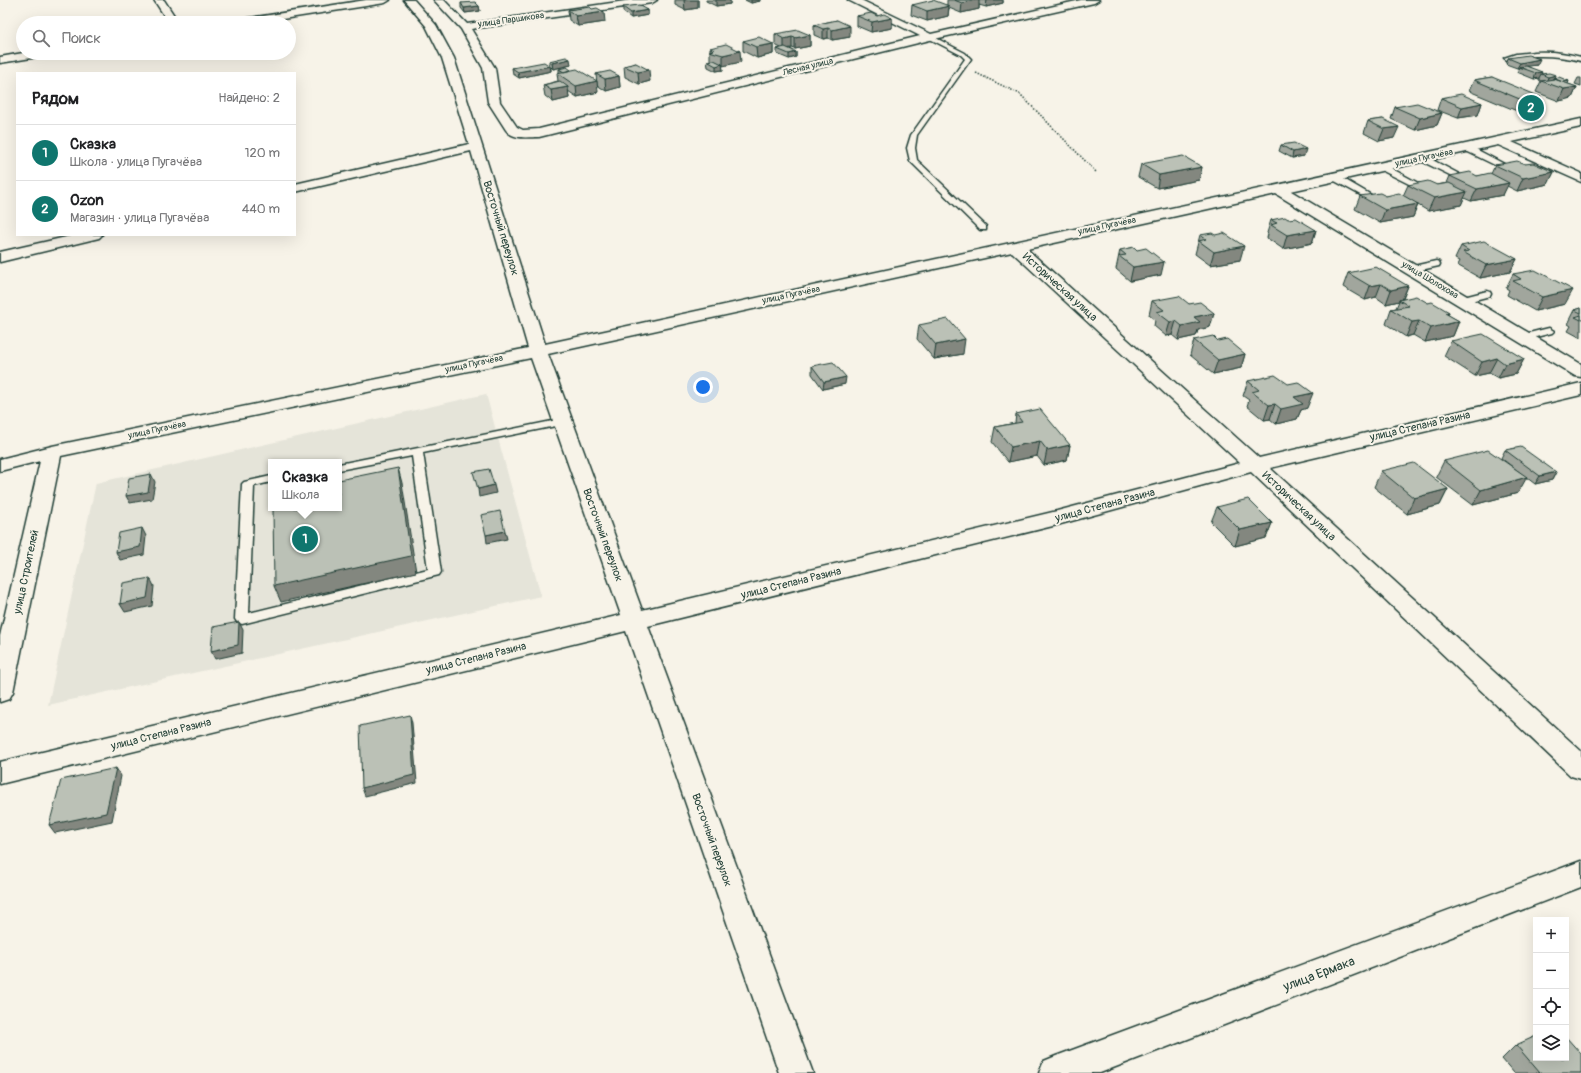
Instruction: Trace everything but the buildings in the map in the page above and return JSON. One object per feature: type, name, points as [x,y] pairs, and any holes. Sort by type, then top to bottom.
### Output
[{"type":"street","points":[[159,0],[169,16]]},
{"type":"street","points":[[282,16],[385,0]]},
{"type":"street","name":"Восточный переулок","points":[[410,0],[430,25],[448,58],[538,351],[562,422],[796,1073]]},
{"type":"street","points":[[439,0],[465,27]]},
{"type":"street","name":"улица Паршикова","points":[[465,27],[647,0]]},
{"type":"street","points":[[853,0],[930,37]]},
{"type":"street","name":"Лесная улица","points":[[465,27],[489,68],[494,102],[512,130],[522,134],[547,131],[930,37],[1094,0]]},
{"type":"street","points":[[0,60],[16,57]]},
{"type":"street","name":"улица Пугачёва","points":[[0,465],[52,452],[538,351],[1581,123]]},
{"type":"street","points":[[1500,141],[1581,178]]},
{"type":"street","points":[[296,188],[476,146]]},
{"type":"street","name":"улица Шолохова","points":[[1278,189],[1581,372]]},
{"type":"street","points":[[0,257],[90,236]]},
{"type":"street","name":"Историческая улица","points":[[1015,246],[1255,464],[1581,768]]},
{"type":"street","name":"улица Степана Разина","points":[[0,773],[1057,518],[1255,464],[1581,389]]},
{"type":"street","name":"улица Строителей","points":[[0,692],[52,452]]},
{"type":"street","name":"улица Ермака","points":[[1056,1073],[1581,874]]},
{"type":"lane","points":[[930,37],[967,56],[968,59],[914,135],[911,148],[914,161],[982,228]]},
{"type":"lane","points":[[1507,58],[1521,54],[1536,53],[1558,54],[1581,59]]},
{"type":"lane","points":[[1467,148],[1504,166]]},
{"type":"lane","points":[[1422,158],[1457,175]]},
{"type":"lane","points":[[1382,167],[1416,184]]},
{"type":"lane","points":[[1334,177],[1369,196]]},
{"type":"lane","points":[[1412,269],[1436,264]]},
{"type":"lane","points":[[1463,300],[1487,294]]},
{"type":"lane","points":[[1524,337],[1549,331]]},
{"type":"lane","points":[[342,466],[562,422]]},
{"type":"lane","points":[[268,480],[248,484],[242,619],[434,572],[417,452]]},
{"type":"path","points":[[963,67],[1020,94],[1097,173]]},
{"type":"shaded area","points":[[486,394],[541,596],[48,705],[96,483]]},
{"type":"place","name":"Ozon","points":[[1531,108]]},
{"type":"place","name":"Сказка","points":[[305,539]]}]
